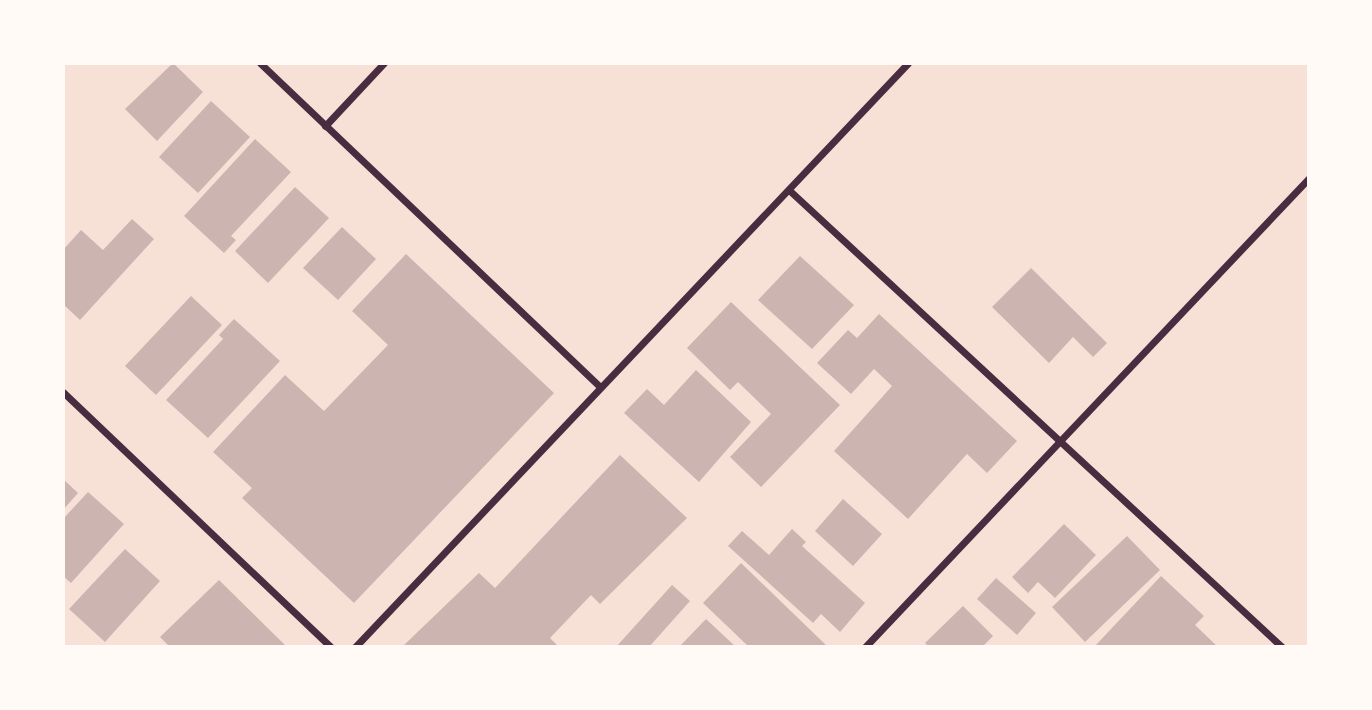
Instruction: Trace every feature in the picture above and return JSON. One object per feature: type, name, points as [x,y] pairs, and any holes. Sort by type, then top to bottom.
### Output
[{"type":"street","points":[[260,63],[599,386]]},
{"type":"street","points":[[325,126],[384,63]]},
{"type":"street","points":[[355,647],[599,386],[908,63]]},
{"type":"street","points":[[865,647],[1309,178]]},
{"type":"street","points":[[789,190],[1282,647]]},
{"type":"street","points":[[63,392],[331,647]]},
{"type":"building","points":[[173,63],[203,92],[157,141],[125,109]]},
{"type":"building","points":[[211,101],[250,137],[198,193],[159,157]]},
{"type":"building","points":[[255,139],[291,172],[231,236],[236,240],[224,253],[184,216]]},
{"type":"building","points":[[295,187],[329,218],[268,283],[235,251]]},
{"type":"building","points":[[132,219],[154,239],[80,320],[63,304],[63,250],[81,230],[103,250]]},
{"type":"building","points":[[342,227],[376,259],[338,300],[303,268]]},
{"type":"building","points":[[406,254],[554,393],[354,603],[242,498],[252,488],[213,452],[285,375],[324,411],[388,345],[352,311]]},
{"type":"building","points":[[800,256],[854,305],[812,349],[758,300]]},
{"type":"building","points":[[1031,268],[1107,343],[1093,357],[1073,337],[1049,363],[992,307]]},
{"type":"building","points":[[191,296],[222,325],[156,395],[125,366]]},
{"type":"building","points":[[731,302],[840,405],[761,487],[730,457],[771,414],[738,382],[730,390],[687,348]]},
{"type":"building","points":[[879,314],[1017,441],[987,473],[967,454],[908,519],[834,451],[892,386],[874,369],[851,394],[817,363],[848,330],[857,338]]},
{"type":"building","points":[[234,319],[280,361],[208,438],[166,400],[223,339],[219,335]]},
{"type":"building","points":[[696,370],[751,422],[699,482],[624,413],[647,389],[664,405]]},
{"type":"building","points":[[620,455],[687,518],[600,604],[591,595],[550,638],[559,647],[402,647],[479,573],[495,588]]},
{"type":"building","points":[[63,479],[78,493],[63,510]]},
{"type":"building","points":[[88,492],[124,524],[71,583],[63,576],[63,519]]},
{"type":"building","points":[[843,499],[882,534],[853,566],[815,531]]},
{"type":"building","points":[[1064,524],[1096,555],[1055,598],[1038,582],[1028,593],[1012,577]]},
{"type":"building","points":[[792,529],[806,542],[802,546],[865,603],[840,632],[821,614],[813,623],[728,546],[742,531],[769,555]]},
{"type":"building","points":[[1127,536],[1160,570],[1085,642],[1052,607]]},
{"type":"building","points":[[125,549],[160,581],[105,642],[69,609]]},
{"type":"building","points":[[741,563],[827,646],[749,647],[703,603]]},
{"type":"building","points":[[1161,576],[1204,616],[1195,625],[1218,647],[1094,647]]},
{"type":"building","points":[[996,578],[1036,613],[1017,635],[977,599]]},
{"type":"building","points":[[219,580],[287,647],[170,647],[160,637]]},
{"type":"building","points":[[672,585],[690,601],[649,647],[616,647]]},
{"type":"building","points":[[963,606],[993,636],[982,647],[929,647],[925,643]]},
{"type":"building","points":[[706,619],[736,647],[679,647]]}]
